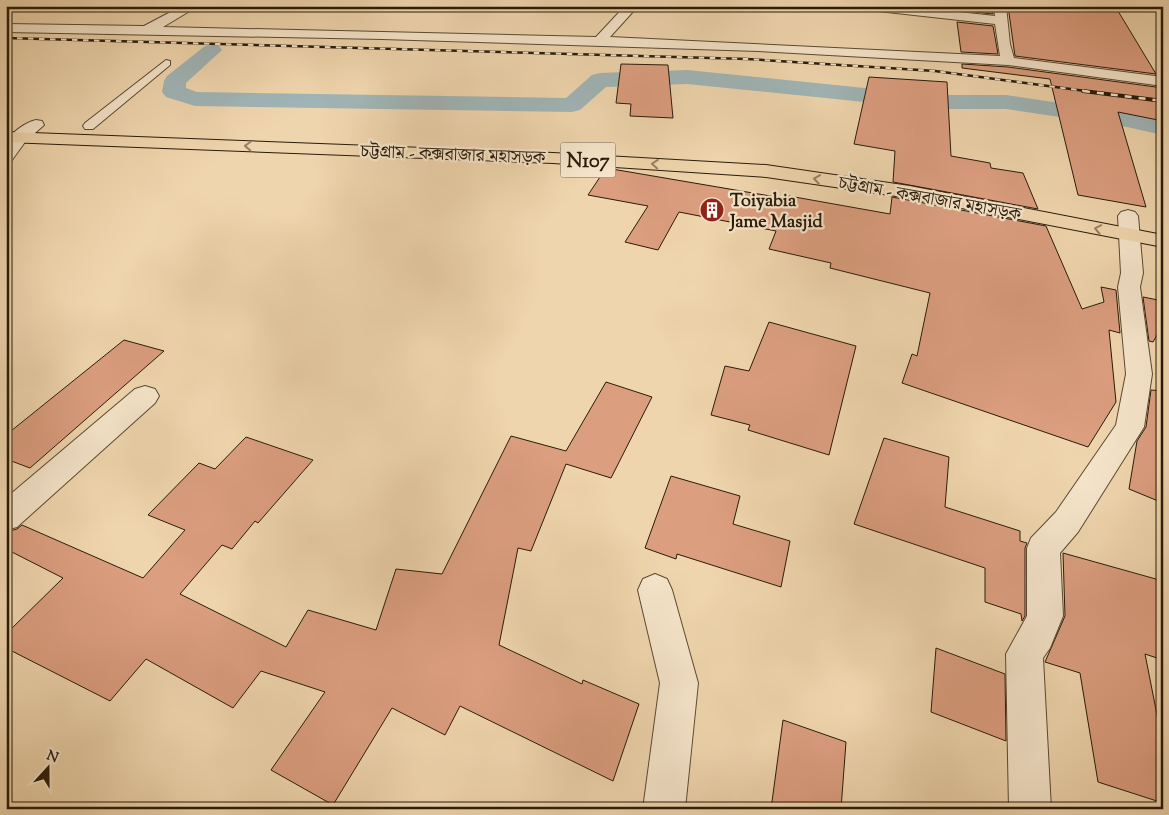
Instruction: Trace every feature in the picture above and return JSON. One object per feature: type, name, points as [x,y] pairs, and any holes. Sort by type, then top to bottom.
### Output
[{"type":"highway","name":"চট্টগ্রাম - কক্সবাজার মহাসড়ক","points":[[6,124],[89,126],[384,140],[700,150],[855,166]]},
{"type":"highway","name":"চট্টগ্রাম - কক্সবাজার মহাসড়ক","points":[[13,137],[553,158],[766,171],[1128,221],[1163,241]]},
{"type":"street","points":[[146,30],[192,6]]},
{"type":"street","points":[[598,42],[632,6]]},
{"type":"street","points":[[869,6],[1000,13],[1003,44],[1008,61]]},
{"type":"street","points":[[6,28],[146,30],[851,50],[1008,61],[1163,82]]},
{"type":"street","points":[[6,156],[13,137],[36,125]]},
{"type":"street","points":[[1030,809],[1024,654],[1037,635],[1045,616],[1043,548],[1067,522],[1130,427],[1137,393],[1139,374],[1128,286],[1132,273],[1128,221]]},
{"type":"street","points":[[6,517],[145,396]]},
{"type":"street","points":[[655,590],[679,684],[664,809]]},
{"type":"lane","points":[[89,126],[166,63]]},
{"type":"building","points":[[956,6],[992,6],[993,14],[956,10]]},
{"type":"building","points":[[1008,6],[1115,6],[1156,74],[1015,56]]},
{"type":"building","points":[[957,22],[993,26],[998,54],[961,52]]},
{"type":"building","points":[[621,64],[668,65],[673,118],[630,116],[631,104],[616,103]]},
{"type":"building","points":[[962,64],[1008,67],[1163,88],[1163,121],[1118,112],[1146,207],[1078,195],[1050,79],[962,68]]},
{"type":"building","points":[[869,77],[947,82],[951,156],[990,163],[991,168],[1023,173],[1038,209],[893,182],[895,151],[854,144]]},
{"type":"building","points":[[606,168],[788,199],[789,196],[890,214],[892,197],[1046,226],[1082,309],[1104,302],[1101,287],[1116,290],[1120,333],[1109,330],[1116,402],[1088,447],[902,383],[912,354],[917,356],[930,293],[830,268],[831,263],[769,249],[776,231],[679,212],[658,250],[625,242],[648,206],[588,195]]},
{"type":"building","points":[[1143,297],[1163,301],[1163,325],[1153,342],[1149,341]]},
{"type":"building","points":[[769,322],[856,346],[829,455],[748,430],[750,425],[711,415],[725,366],[749,371]]},
{"type":"building","points":[[124,340],[164,351],[30,468],[6,459],[6,435]]},
{"type":"building","points":[[606,382],[652,397],[611,478],[566,464],[531,551],[518,548],[499,645],[582,684],[583,680],[639,704],[613,781],[460,706],[445,735],[392,708],[333,805],[271,770],[325,692],[261,671],[233,708],[146,659],[110,701],[6,648],[6,634],[63,578],[6,549],[6,532],[17,529],[22,525],[143,578],[185,530],[148,515],[199,463],[215,469],[246,437],[313,460],[258,523],[255,521],[232,549],[222,545],[180,594],[286,647],[308,610],[376,630],[396,569],[442,574],[511,436],[566,451]]},
{"type":"building","points":[[1151,390],[1163,391],[1163,503],[1129,489],[1137,441],[1146,427]]},
{"type":"building","points":[[884,438],[949,457],[945,507],[1020,531],[1020,541],[1027,543],[1025,548],[1025,616],[1022,621],[1021,614],[985,602],[985,568],[854,524]]},
{"type":"building","points":[[671,476],[740,496],[733,524],[790,541],[781,587],[677,554],[676,559],[645,548]]},
{"type":"building","points":[[1063,553],[1163,581],[1163,660],[1145,654],[1160,730],[1163,731],[1163,803],[1098,782],[1080,673],[1045,662],[1065,616]]},
{"type":"building","points":[[936,648],[1005,674],[1006,741],[931,712]]},
{"type":"building","points":[[783,720],[846,742],[841,809],[771,809]]},
{"type":"waterway","points":[[212,50],[175,81],[174,92],[195,99],[572,105],[600,80],[687,77],[933,102],[1006,102],[1127,120],[1163,128]]},
{"type":"railway","points":[[6,38],[747,59],[935,71],[1093,92]]},
{"type":"railway","points":[[1083,91],[1163,101]]},
{"type":"place","name":"Toiyabia Jame Masjid","points":[[712,210]]}]
